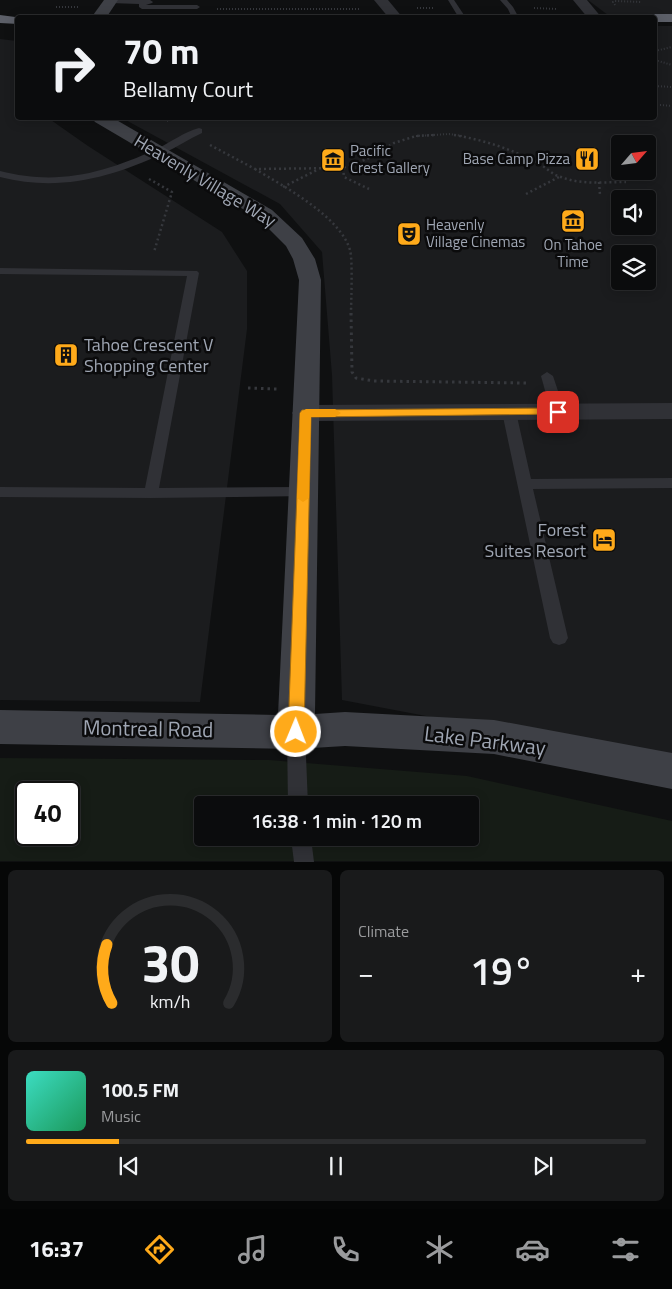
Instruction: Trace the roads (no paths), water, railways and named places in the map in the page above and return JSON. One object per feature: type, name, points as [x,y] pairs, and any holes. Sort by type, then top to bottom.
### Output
[{"type":"highway","points":[[657,18],[672,18]]},
{"type":"highway","points":[[0,19],[15,20]]},
{"type":"street","points":[[100,15],[111,0]]},
{"type":"street","points":[[580,0],[593,15]]},
{"type":"street","name":"Heavenly Village Way","points":[[104,120],[265,214],[298,245],[306,261],[310,280],[296,732]]},
{"type":"street","points":[[306,413],[672,411]]},
{"type":"street","name":"Montreal Road","points":[[0,727],[296,732]]},
{"type":"street","name":"Lake Parkway","points":[[296,732],[345,729],[494,737],[672,771]]},
{"type":"lane","points":[[111,0],[156,2]]},
{"type":"lane","points":[[451,0],[461,15]]},
{"type":"lane","points":[[503,0],[514,15]]},
{"type":"lane","points":[[143,1],[142,7],[197,4]]},
{"type":"lane","points":[[172,2],[197,4]]},
{"type":"lane","points":[[0,174],[19,180],[81,180],[160,152],[195,133]]},
{"type":"lane","points":[[0,271],[193,273],[151,494]]},
{"type":"lane","points":[[548,380],[558,412]]},
{"type":"lane","points":[[509,412],[559,638]]},
{"type":"lane","points":[[524,484],[672,483]]},
{"type":"lane","points":[[0,492],[151,494],[303,492]]},
{"type":"lane","points":[[296,732],[298,796]]},
{"type":"lane","points":[[301,846],[304,862]]},
{"type":"place","name":"Base Camp Pizza","points":[[587,159]]},
{"type":"place","name":"Pacific Crest Gallery","points":[[333,160]]},
{"type":"place","name":"On Tahoe Time","points":[[573,221]]},
{"type":"place","name":"Heavenly Village Cinemas","points":[[409,234]]},
{"type":"place","name":"Tahoe Crescent V Shopping Center","points":[[66,355]]},
{"type":"place","name":"Forest Suites Resort","points":[[604,540]]}]
